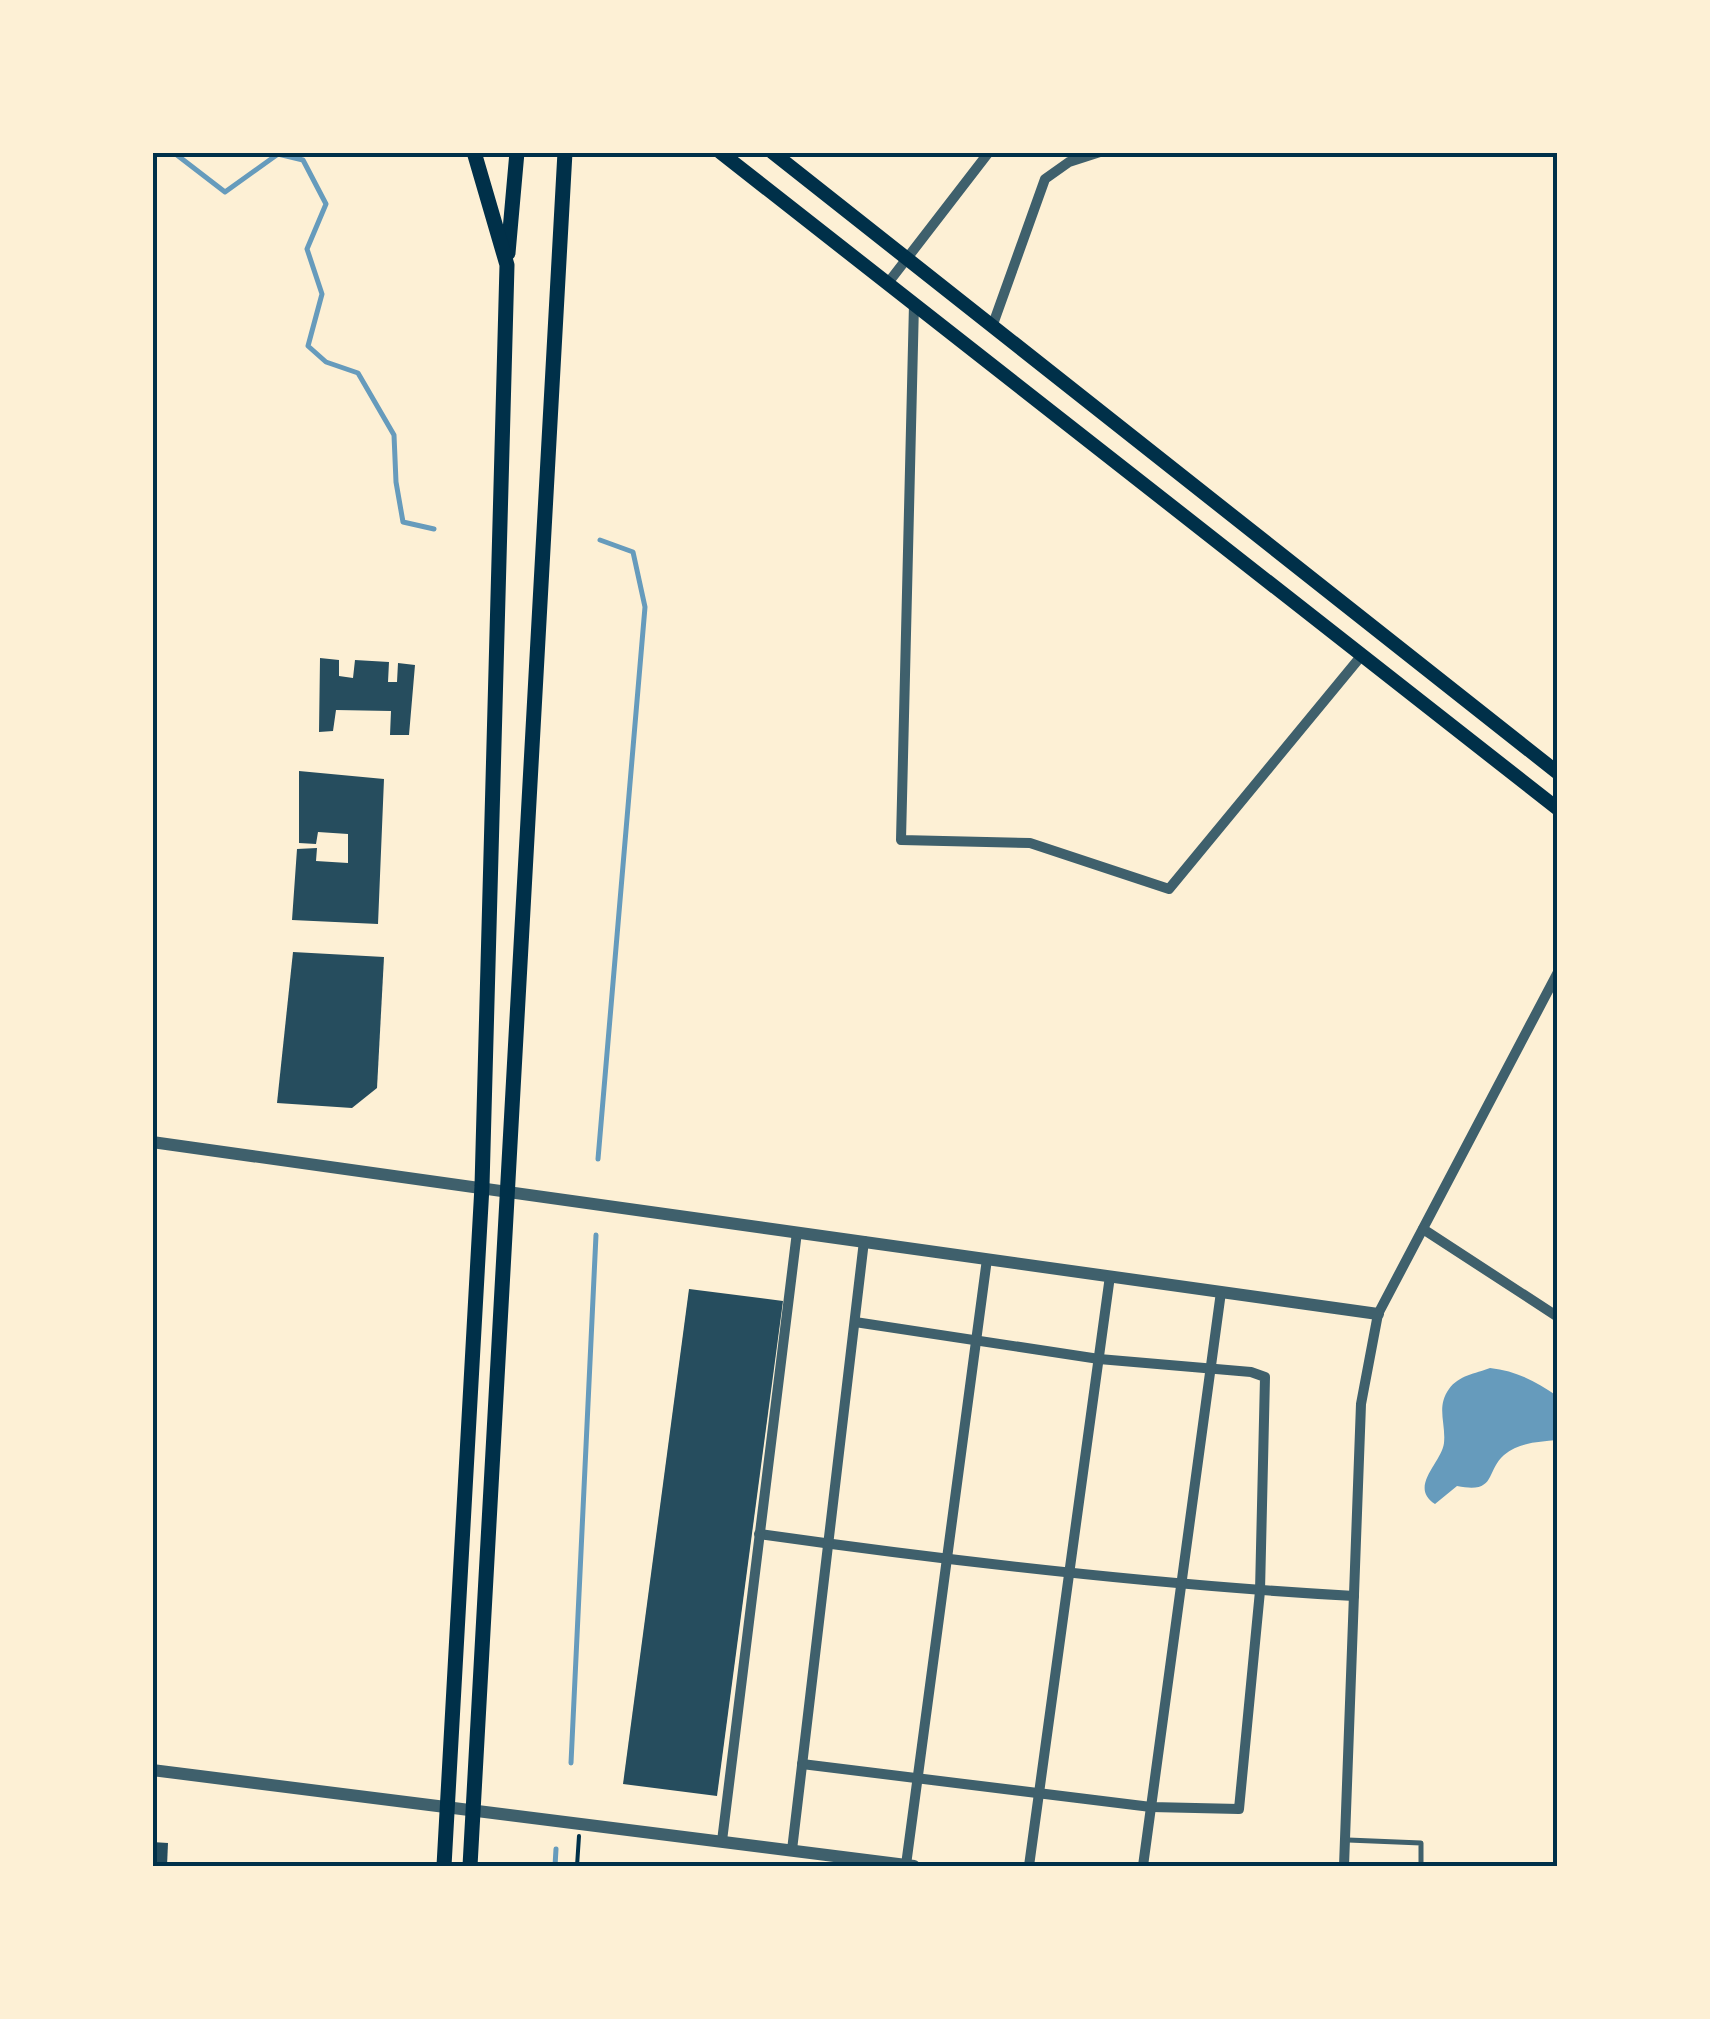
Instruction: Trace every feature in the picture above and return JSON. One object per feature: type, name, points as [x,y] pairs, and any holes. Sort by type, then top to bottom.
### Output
[{"type":"main road","points":[[474,152],[507,266]]},
{"type":"main road","points":[[444,1866],[482,1186],[507,266],[517,152]]},
{"type":"main road","points":[[470,1866],[565,152]]},
{"type":"main road","points":[[720,152],[1558,809]]},
{"type":"main road","points":[[772,152],[1558,773]]},
{"type":"street","points":[[888,283],[989,152]]},
{"type":"street","points":[[992,327],[1044,180],[1069,162],[1100,152]]},
{"type":"street","points":[[914,304],[900,840],[1030,843],[1169,889],[1362,655]]},
{"type":"street","points":[[1344,1866],[1361,1404],[1378,1314],[1558,972]]},
{"type":"street","points":[[152,1142],[1378,1314]]},
{"type":"street","points":[[1422,1228],[1558,1316]]},
{"type":"street","points":[[722,1841],[796,1232]]},
{"type":"street","points":[[792,1850],[864,1241]]},
{"type":"street","points":[[906,1866],[987,1259]]},
{"type":"street","points":[[1029,1866],[1110,1276]]},
{"type":"street","points":[[1143,1866],[1221,1292]]},
{"type":"street","points":[[802,1764],[1151,1808],[1239,1808],[1260,1591],[1265,1377],[1250,1372],[1099,1359],[855,1322]]},
{"type":"street","points":[[760,1534],[946,1561],[1260,1591],[1354,1596]]},
{"type":"street","points":[[152,1770],[914,1866]]},
{"type":"lane","points":[[1345,1840],[1421,1842],[1421,1866]]},
{"type":"path","points":[[577,1866],[581,1823]]},
{"type":"water","points":[[1490,1368],[1525,1377],[1557,1396],[1557,1440],[1516,1447],[1504,1455],[1484,1484],[1457,1486],[1435,1504],[1428,1497],[1425,1482],[1444,1443],[1445,1396],[1458,1381]]},
{"type":"building","points":[[320,658],[339,660],[339,676],[353,678],[355,660],[389,662],[388,682],[397,682],[398,663],[415,665],[409,735],[390,735],[391,711],[336,710],[333,731],[319,732]]},
{"type":"building","points":[[299,771],[384,779],[378,924],[292,920],[297,849],[317,848],[316,861],[348,863],[348,834],[318,832],[316,844],[299,843]]},
{"type":"building","points":[[293,952],[384,957],[377,1088],[352,1108],[277,1103]]},
{"type":"building","points":[[689,1289],[783,1301],[717,1796],[623,1784]]},
{"type":"building","points":[[152,1842],[168,1843],[167,1866],[152,1866]]},
{"type":"waterway","points":[[173,152],[225,192],[278,154],[303,160],[326,204],[307,249],[322,294],[308,346],[326,362],[358,373],[394,435],[403,522],[434,529]]},
{"type":"waterway","points":[[598,1159],[645,607],[633,552],[600,540]]},
{"type":"waterway","points":[[571,1763],[596,1235]]},
{"type":"waterway","points":[[555,1866],[556,1849]]}]
